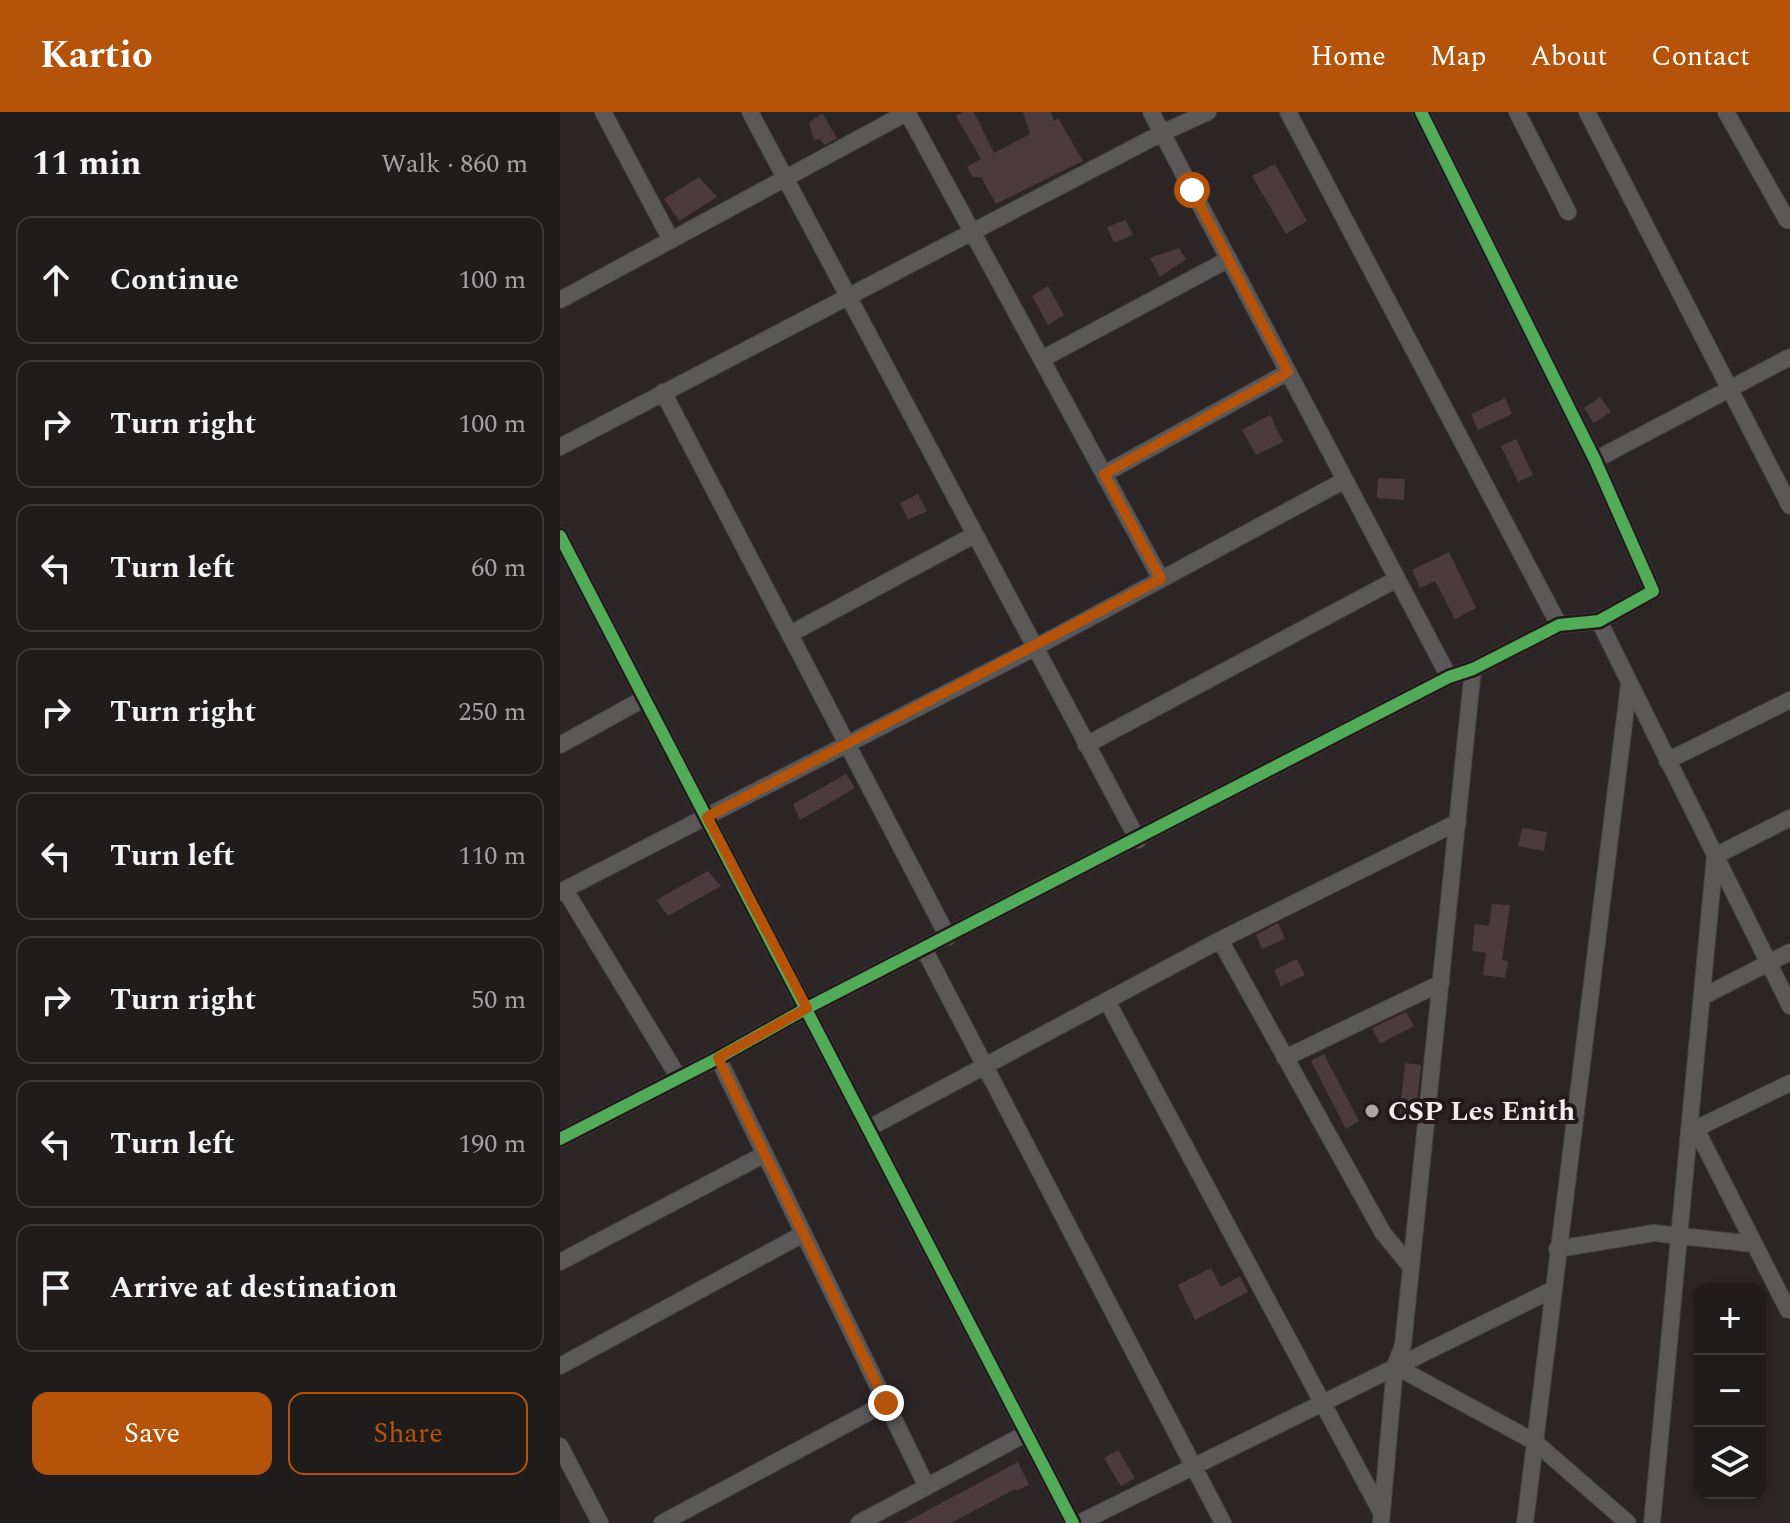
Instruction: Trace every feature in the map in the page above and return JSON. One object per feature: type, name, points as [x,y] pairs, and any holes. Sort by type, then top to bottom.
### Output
[{"type":"street","points":[[603,112],[671,240]]},
{"type":"street","points":[[750,112],[1138,840]]},
{"type":"street","points":[[560,300],[907,112],[1161,579]]},
{"type":"street","points":[[1151,112],[1449,677]]},
{"type":"street","points":[[560,447],[1162,133],[1208,112]]},
{"type":"street","points":[[1288,112],[1559,625]]},
{"type":"street","points":[[560,1139],[1449,677],[1473,669],[1559,625],[1599,621],[1653,591],[1595,460],[1421,112]]},
{"type":"street","points":[[1517,112],[1568,212]]},
{"type":"street","points":[[1587,112],[1730,389],[1784,480],[1790,506]]},
{"type":"street","points":[[1726,112],[1787,220],[1790,218]]},
{"type":"street","points":[[1042,359],[1229,259]]},
{"type":"street","points":[[1595,460],[1790,357]]},
{"type":"street","points":[[1104,474],[1288,372]]},
{"type":"street","points":[[663,392],[948,937]]},
{"type":"street","points":[[679,1078],[562,891],[1034,648],[1345,480]]},
{"type":"street","points":[[790,634],[974,535]]},
{"type":"street","points":[[560,536],[1076,1523],[1554,1289]]},
{"type":"street","points":[[1086,745],[1397,579]]},
{"type":"street","points":[[1599,621],[1790,1006]]},
{"type":"street","points":[[1381,1518],[1395,1366],[1403,1345],[1473,669]]},
{"type":"street","points":[[1525,1523],[1629,684]]},
{"type":"street","points":[[560,745],[645,698]]},
{"type":"street","points":[[1667,761],[1790,700]]},
{"type":"street","points":[[1715,856],[1790,818]]},
{"type":"street","points":[[869,1128],[1220,940],[1458,822]]},
{"type":"street","points":[[1652,1523],[1692,1131],[1715,856]]},
{"type":"street","points":[[1220,940],[1383,1233],[1411,1267]]},
{"type":"street","points":[[924,949],[1223,1523]]},
{"type":"street","points":[[1702,997],[1790,952]]},
{"type":"street","points":[[1285,1058],[1441,983]]},
{"type":"street","points":[[1107,1001],[1381,1518]]},
{"type":"street","points":[[718,1058],[927,1487]]},
{"type":"street","points":[[1692,1131],[1790,1083]]},
{"type":"street","points":[[1692,1131],[1788,1310]]},
{"type":"street","points":[[560,1262],[765,1154]]},
{"type":"street","points":[[1557,1249],[1654,1233],[1754,1244]]},
{"type":"street","points":[[560,1366],[803,1234]]},
{"type":"street","points":[[1395,1366],[1535,1442],[1628,1523]]},
{"type":"street","points":[[662,1523],[886,1403]]},
{"type":"street","points":[[859,1523],[1027,1433]]},
{"type":"street","points":[[560,1446],[600,1523]]},
{"type":"building","points":[[974,112],[994,153],[1030,134],[1023,112],[1051,112],[1054,121],[1058,118],[1083,161],[996,204],[981,177],[973,177],[967,167],[981,159],[956,116]]},
{"type":"building","points":[[822,113],[837,138],[825,145],[819,139],[814,140],[809,123]]},
{"type":"building","points":[[1275,164],[1307,221],[1286,234],[1252,176]]},
{"type":"building","points":[[699,177],[717,197],[679,221],[664,199]]},
{"type":"building","points":[[1126,220],[1133,235],[1114,243],[1107,227]]},
{"type":"building","points":[[1179,248],[1186,259],[1160,277],[1150,258]]},
{"type":"building","points":[[1048,286],[1064,315],[1048,325],[1032,296]]},
{"type":"building","points":[[1600,397],[1611,412],[1594,423],[1584,408]]},
{"type":"building","points":[[1505,398],[1512,414],[1478,430],[1471,414]]},
{"type":"building","points":[[1270,415],[1283,442],[1256,455],[1242,430]]},
{"type":"building","points":[[1516,439],[1533,475],[1518,482],[1501,446]]},
{"type":"building","points":[[1378,478],[1405,479],[1404,500],[1377,498]]},
{"type":"building","points":[[918,494],[927,511],[908,520],[900,503]]},
{"type":"building","points":[[1449,552],[1476,608],[1455,619],[1435,581],[1420,588],[1412,570]]},
{"type":"building","points":[[846,774],[855,788],[800,820],[793,804]]},
{"type":"building","points":[[1522,828],[1547,832],[1544,851],[1518,846]]},
{"type":"building","points":[[708,871],[721,886],[668,916],[656,900]]},
{"type":"building","points":[[1492,904],[1510,905],[1502,960],[1508,961],[1505,978],[1483,975],[1486,953],[1472,951],[1475,924],[1489,926]]},
{"type":"building","points":[[1278,923],[1285,939],[1262,949],[1256,935]]},
{"type":"building","points":[[1297,959],[1305,975],[1281,986],[1274,970]]},
{"type":"building","points":[[1406,1012],[1414,1026],[1380,1044],[1372,1028]]},
{"type":"building","points":[[1324,1054],[1359,1121],[1346,1129],[1311,1061]]},
{"type":"building","points":[[1405,1063],[1421,1065],[1415,1120],[1399,1118]]},
{"type":"building","points":[[1211,1268],[1221,1287],[1240,1276],[1248,1292],[1195,1320],[1178,1285]]},
{"type":"building","points":[[1118,1450],[1135,1478],[1121,1486],[1104,1458]]},
{"type":"building","points":[[1018,1462],[1029,1485],[1015,1489],[951,1523],[904,1523]]},
{"type":"cycle path","points":[[560,1139],[1449,677],[1473,669],[1559,625],[1599,621],[1653,591],[1595,460],[1421,112]]},
{"type":"cycle path","points":[[560,536],[1073,1523]]},
{"type":"place","name":"CSP Les Enith","points":[[1372,1111]]},
{"type":"route","points":[[886,1403],[718,1058],[807,1008],[707,817],[1161,579],[1104,474],[1288,372],[1192,190]]}]
